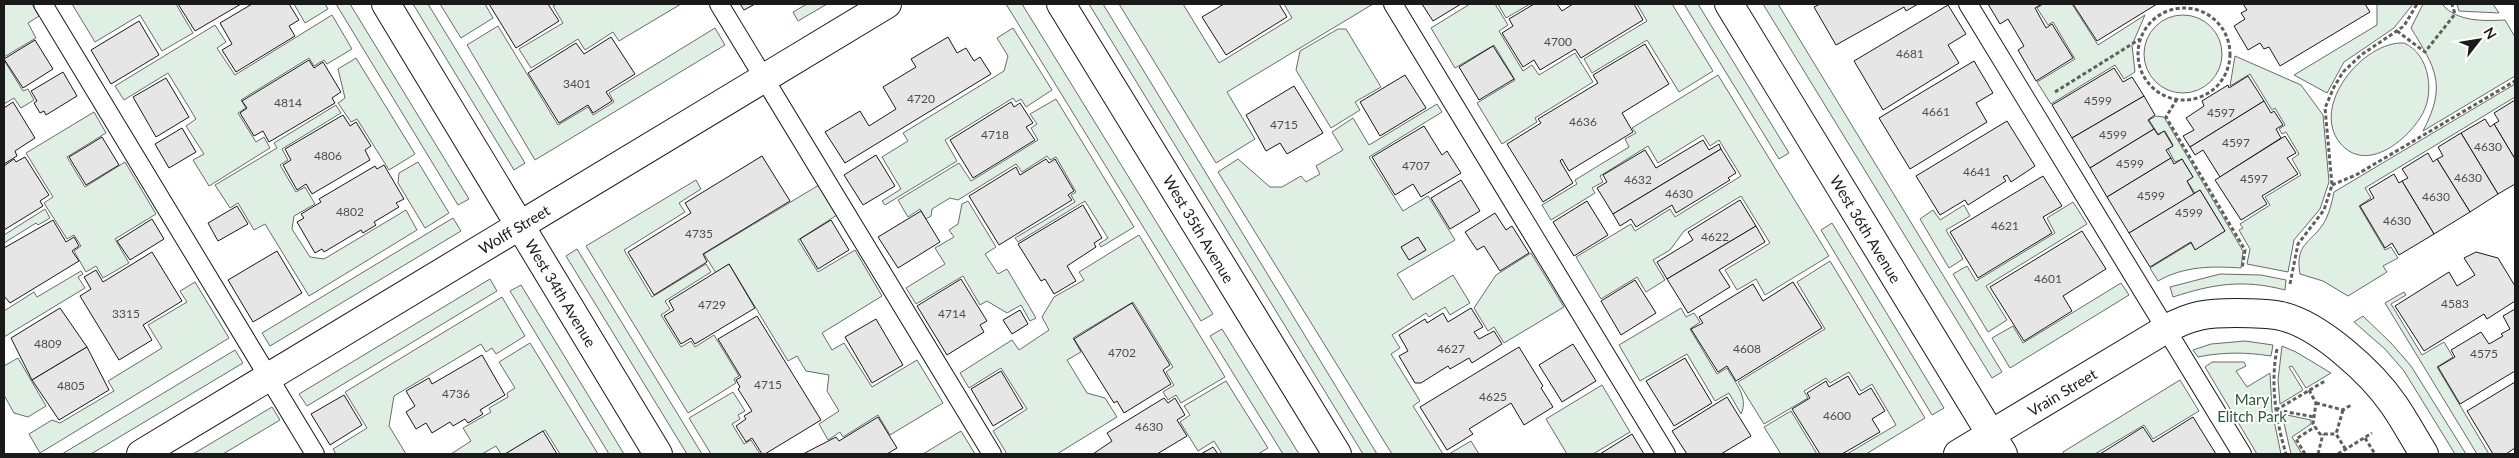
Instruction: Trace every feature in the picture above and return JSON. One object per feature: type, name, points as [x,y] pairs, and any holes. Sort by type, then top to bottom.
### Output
[{"type":"street","name":"West 34th Avenue","points":[[386,4],[658,454]]},
{"type":"street","name":"Wolff Street","points":[[141,454],[887,4]]},
{"type":"street","name":"West 35th Avenue","points":[[1061,4],[1337,454]]},
{"type":"street","name":"West 36th Avenue","points":[[1729,4],[1997,444]]},
{"type":"street","name":"Vrain Street","points":[[1958,454],[1997,444],[2166,329],[2189,317],[2215,313],[2254,313],[2283,316],[2316,331],[2356,363],[2393,404],[2424,454]]},
{"type":"lane","points":[[43,4],[315,454]]},
{"type":"lane","points":[[719,4],[992,454]]},
{"type":"lane","points":[[1393,4],[1666,454]]},
{"type":"lane","points":[[1968,4],[2242,454]]},
{"type":"path","points":[[2286,454],[2276,410],[2274,362],[2298,244],[2324,210],[2332,185],[2325,108],[2334,86],[2343,72],[2361,55],[2404,26],[2417,4]]},
{"type":"path","points":[[2397,31],[2425,52],[2456,14],[2452,4]]},
{"type":"path","points":[[2182,8],[2196,10],[2208,15],[2226,36],[2229,63],[2224,76],[2216,87],[2204,95],[2191,100],[2177,100],[2164,96],[2153,88],[2145,78],[2139,66],[2138,52],[2140,39],[2146,27],[2156,17],[2168,10],[2182,8]]},
{"type":"path","points":[[2031,106],[2140,39]]},
{"type":"path","points":[[2332,185],[2356,175],[2515,81]]},
{"type":"path","points":[[2177,100],[2166,117],[2245,250],[2242,269]]},
{"type":"path","points":[[2276,410],[2325,380]]},
{"type":"path","points":[[2309,390],[2316,403],[2313,424],[2320,434],[2336,434]]},
{"type":"path","points":[[2336,434],[2344,410],[2357,401]]},
{"type":"path","points":[[2316,403],[2344,410]]},
{"type":"path","points":[[2276,410],[2314,417]]},
{"type":"path","points":[[2340,454],[2375,432],[2370,424]]},
{"type":"path","points":[[2305,454],[2296,439],[2315,427]]},
{"type":"path","points":[[2318,454],[2323,434]]},
{"type":"path","points":[[2336,434],[2346,450]]},
{"type":"path","points":[[2365,437],[2375,454]]},
{"type":"green space","points":[[4,4],[32,4],[39,16],[28,23],[36,38],[4,57]]},
{"type":"green space","points":[[72,4],[176,4],[193,33],[162,51],[140,15],[95,42]]},
{"type":"green space","points":[[294,4],[325,4],[328,9],[305,23]]},
{"type":"green space","points":[[336,4],[350,4],[469,199],[458,205]]},
{"type":"green space","points":[[413,4],[428,4],[525,163],[514,170]]},
{"type":"green space","points":[[440,4],[485,4],[493,18],[461,38]]},
{"type":"green space","points":[[557,4],[681,4],[619,41],[613,32],[585,50],[578,39],[531,68],[519,49],[563,23],[553,6]]},
{"type":"green space","points":[[807,4],[827,4],[798,21],[793,12]]},
{"type":"green space","points":[[1006,4],[1022,4],[1213,314],[1201,321]]},
{"type":"green space","points":[[1089,4],[1103,4],[1377,454],[1363,454]]},
{"type":"green space","points":[[1119,4],[1183,4],[1219,63],[1292,18],[1284,4],[1373,4],[1227,92],[1255,139],[1216,163]]},
{"type":"green space","points":[[1470,4],[1495,4],[1508,25],[1499,31],[1523,71],[1532,65],[1539,75],[1575,53],[1593,82],[1535,118],[1537,122],[1502,144],[1477,103],[1515,80],[1494,45],[1455,68],[1431,28]]},
{"type":"green space","points":[[1498,4],[1530,4],[1506,18]]},
{"type":"green space","points":[[1637,4],[1672,4],[1713,71],[1679,92],[1647,40],[1592,73],[1584,59],[1647,21]]},
{"type":"green space","points":[[1684,4],[1698,4],[1789,153],[1779,159]]},
{"type":"green space","points":[[1763,4],[1778,4],[2002,372],[1992,378]]},
{"type":"green space","points":[[2043,4],[2072,4],[2098,45],[2145,15],[2132,45],[2135,72],[2124,79],[2115,65],[2051,104],[2037,82],[2075,59],[2053,22],[2048,25],[2037,8]]},
{"type":"green space","points":[[2377,4],[2413,4],[2394,28],[2344,62],[2327,93],[2294,75],[2377,25]]},
{"type":"green space","points":[[2423,4],[2442,4],[2455,14],[2471,19],[2505,20],[2515,37],[2515,76],[2423,131],[2435,101],[2436,89],[2432,66],[2411,28]]},
{"type":"green space","points":[[2457,4],[2493,4],[2499,13],[2459,11]]},
{"type":"green space","points":[[332,15],[352,49],[327,64],[324,60],[314,66],[309,58],[241,100],[246,108],[238,113],[256,142],[264,137],[270,148],[209,186],[193,160],[204,154],[186,126],[196,119],[168,73],[124,100],[115,86],[215,25],[226,42],[217,48],[235,75]]},
{"type":"green space","points":[[2175,15],[2191,15],[2205,21],[2216,32],[2222,46],[2222,62],[2216,76],[2205,87],[2191,93],[2175,93],[2161,87],[2150,76],[2144,62],[2144,46],[2150,32],[2161,21]]},
{"type":"green space","points":[[498,26],[558,125],[588,107],[593,115],[614,102],[609,93],[715,28],[725,45],[535,160],[467,45]]},
{"type":"green space","points":[[1013,28],[1052,90],[1026,107],[1021,99],[1016,102],[1013,98],[945,140],[957,161],[885,205],[882,201],[901,189],[882,157],[908,141],[903,133],[1004,71],[1008,56],[997,38]]},
{"type":"green space","points":[[1338,29],[1346,29],[1381,87],[1355,102],[1360,110],[1331,128],[1296,70],[1300,51]]},
{"type":"green space","points":[[2404,43],[2413,48],[2425,66],[2429,87],[2425,109],[2413,127],[2394,145],[2372,155],[2350,152],[2340,143],[2332,128],[2332,111],[2336,95],[2345,78],[2372,53],[2388,45]]},
{"type":"green space","points":[[2235,56],[2301,85],[2323,115],[2329,182],[2320,209],[2294,240],[2288,272],[2247,264],[2250,249],[2239,230],[2243,228],[2240,224],[2270,205],[2265,197],[2301,175],[2292,159],[2299,154],[2286,132],[2282,134],[2279,129],[2285,125],[2275,108],[2272,110],[2250,74],[2230,86]]},
{"type":"green space","points":[[356,58],[415,154],[389,170],[357,119],[351,122],[338,103],[345,98],[338,69]]},
{"type":"green space","points":[[4,60],[23,91],[28,89],[34,100],[21,108],[14,98],[4,104]]},
{"type":"green space","points":[[1718,75],[1829,256],[1765,295],[1756,279],[1737,290],[1725,270],[1770,243],[1741,196],[1684,231],[1670,250],[1653,260],[1665,280],[1646,292],[1637,277],[1601,299],[1576,257],[1631,224],[1635,231],[1670,209],[1675,217],[1741,176],[1719,140],[1710,146],[1703,135],[1658,163],[1648,146],[1600,176],[1603,182],[1592,188],[1595,193],[1551,220],[1542,205],[1577,184],[1575,180],[1629,147],[1625,139],[1636,133],[1632,128]]},
{"type":"green space","points":[[2515,84],[2515,97],[2365,188],[2371,198],[2359,206],[2385,250],[2391,247],[2398,258],[2383,266],[2387,272],[2348,296],[2323,281],[2300,274],[2299,263],[2302,248],[2326,219],[2334,192]]},
{"type":"green space","points":[[1056,99],[1134,227],[1101,247],[1099,244],[1108,238],[1085,201],[1018,242],[1015,238],[1075,202],[1071,195],[1076,192],[1056,157],[1050,160],[1047,156],[1022,172],[1016,164],[958,200],[950,198],[932,209],[931,216],[926,219],[920,209],[908,217],[898,200],[959,163],[971,181],[1038,140],[1031,128],[1037,124],[1030,114]]},
{"type":"green space","points":[[1437,104],[1442,112],[1369,157],[1403,211],[1428,196],[1455,240],[1397,274],[1413,300],[1453,275],[1470,303],[1450,315],[1445,307],[1429,317],[1426,313],[1392,335],[1400,348],[1391,354],[1420,401],[1413,406],[1443,454],[1392,454],[1218,172],[1238,159],[1270,187],[1282,187],[1301,176],[1306,182],[1320,174],[1316,166],[1343,150],[1332,132],[1353,118],[1369,145]]},
{"type":"green space","points":[[336,105],[341,113],[282,149],[288,160],[280,165],[296,192],[305,187],[315,204],[294,216],[292,229],[310,257],[324,259],[406,210],[417,230],[309,296],[265,224],[254,230],[238,203],[230,208],[215,185],[277,148],[274,143]]},
{"type":"green space","points":[[94,112],[106,133],[67,157],[85,187],[125,162],[156,214],[115,239],[129,263],[103,278],[96,266],[86,272],[74,251],[81,246],[74,235],[67,239],[44,203],[53,197],[26,153]]},
{"type":"green space","points":[[2156,116],[2164,117],[2243,251],[2241,268],[2198,268],[2178,272],[2158,281],[2150,268],[2191,243],[2195,249],[2225,231],[2200,190],[2195,193],[2187,181],[2193,177],[2182,159],[2175,162],[2168,149],[2173,145],[2165,131],[2158,134],[2149,120]]},
{"type":"green space","points":[[418,162],[449,213],[425,228],[398,183],[399,173]]},
{"type":"green space","points":[[696,180],[701,189],[679,203],[685,212],[624,250],[652,297],[706,264],[711,272],[665,301],[670,309],[661,315],[681,347],[691,341],[695,347],[714,335],[739,376],[734,379],[736,383],[688,413],[586,246]]},
{"type":"green space","points":[[819,185],[837,215],[798,240],[818,272],[855,250],[882,296],[822,333],[832,350],[844,343],[872,387],[917,360],[943,403],[890,435],[878,415],[843,437],[840,432],[828,440],[819,424],[839,411],[827,391],[829,375],[806,371],[797,356],[788,361],[729,264],[716,273],[704,254]]},
{"type":"green space","points":[[968,201],[996,247],[985,254],[998,274],[1007,269],[1036,318],[1030,321],[1021,305],[1007,313],[987,301],[980,305],[963,276],[916,304],[906,288],[945,264],[935,248],[954,237],[949,230],[958,224],[962,204]]},
{"type":"green space","points":[[2073,202],[2087,224],[1986,286],[2007,320],[1988,332],[1953,274],[1967,266],[1976,281],[2055,233],[2047,218]]},
{"type":"green space","points":[[1964,205],[1970,216],[1946,230],[1963,259],[1949,268],[1920,219],[1933,210],[1940,220]]},
{"type":"green space","points":[[45,209],[50,218],[38,225],[36,223],[4,243],[4,235]]},
{"type":"green space","points":[[453,218],[461,231],[270,346],[262,333]]},
{"type":"green space","points":[[1832,223],[1944,408],[1932,415],[1821,230]]},
{"type":"green space","points":[[1139,235],[1225,377],[1181,403],[1176,395],[1168,400],[1163,392],[1174,385],[1166,372],[1173,367],[1133,302],[1073,338],[1081,352],[1067,360],[1087,393],[1105,398],[1117,417],[1057,454],[1007,454],[993,431],[1027,409],[1001,368],[969,388],[960,373],[1012,340],[1019,350],[1049,330],[1042,317],[1054,297],[1084,280],[1079,272]]},
{"type":"green space","points":[[577,249],[702,454],[687,454],[566,256]]},
{"type":"green space","points":[[1531,253],[1564,307],[1504,343],[1494,327],[1488,331],[1474,308],[1496,275]]},
{"type":"green space","points":[[1830,261],[1925,418],[1866,454],[1847,454],[1896,425],[1872,384],[1861,391],[1849,372],[1830,383],[1826,378],[1804,391],[1808,398],[1764,424],[1738,382],[1825,329],[1797,282]]},
{"type":"green space","points":[[81,271],[83,274],[78,277],[85,288],[4,337],[4,311],[34,292],[37,297]]},
{"type":"green space","points":[[2220,274],[2261,275],[2286,280],[2285,290],[2255,285],[2228,284],[2173,297],[2170,287]]},
{"type":"green space","points":[[490,279],[497,291],[307,406],[299,394]]},
{"type":"green space","points":[[195,282],[229,338],[40,453],[29,434],[52,420],[60,423],[114,391],[108,381],[162,348],[148,325],[187,302],[180,291]]},
{"type":"green space","points":[[2121,283],[2129,295],[2010,368],[1992,338],[2013,326],[2023,343]]},
{"type":"green space","points":[[521,285],[624,454],[609,454],[510,291]]},
{"type":"green space","points":[[2404,292],[2406,295],[2391,304],[2422,355],[2444,342],[2453,357],[2437,367],[2489,454],[2477,454],[2385,303]]},
{"type":"green space","points":[[502,297],[525,336],[496,354],[492,348],[486,352],[481,344],[394,396],[389,426],[406,454],[336,454],[333,449],[367,428],[345,392]]},
{"type":"green space","points":[[1681,308],[1686,317],[1694,313],[1700,322],[1690,329],[1717,374],[1727,368],[1737,385],[1743,402],[1741,414],[1729,393],[1715,401],[1687,354],[1640,381],[1619,345]]},
{"type":"green space","points":[[2363,316],[2391,343],[2411,366],[2466,454],[2455,454],[2404,371],[2385,349],[2354,322]]},
{"type":"green space","points":[[1222,329],[1299,454],[1283,454],[1210,336]]},
{"type":"green space","points":[[2245,341],[2273,345],[2271,356],[2234,353],[2198,357],[2193,350],[2211,344]]},
{"type":"green space","points":[[530,343],[598,454],[560,454],[545,430],[506,454],[501,454],[496,446],[482,454],[451,454],[471,441],[463,428],[491,412],[489,408],[508,397],[507,393],[515,388],[499,362]]},
{"type":"green space","points":[[2282,346],[2296,352],[2331,373],[2306,388],[2292,366],[2289,367],[2303,390],[2280,404],[2278,380]]},
{"type":"green space","points":[[235,350],[243,363],[91,454],[62,454]]},
{"type":"green space","points":[[18,358],[46,406],[28,417],[14,413],[4,395],[4,366]]},
{"type":"green space","name":"Mary Elitch Park","points":[[2212,362],[2244,362],[2246,366],[2236,371],[2247,387],[2270,373],[2272,411],[2281,454],[2257,454],[2205,367]]},
{"type":"green space","points":[[2180,380],[2199,411],[2153,439],[2144,425],[2095,454],[2064,454],[2063,452]]},
{"type":"green space","points":[[1226,381],[1268,448],[1258,454],[1222,454],[1214,441],[1198,451],[1180,422],[1190,415],[1184,406]]},
{"type":"green space","points":[[1602,385],[1630,432],[1593,454],[1567,454],[1546,419]]},
{"type":"green space","points":[[733,392],[745,411],[738,415],[740,419],[732,424],[744,444],[751,440],[760,454],[711,454],[689,418]]},
{"type":"green space","points":[[272,407],[280,420],[223,454],[193,454]]},
{"type":"green space","points":[[1791,411],[1817,454],[1781,454],[1764,427]]},
{"type":"green space","points":[[2282,414],[2311,420],[2311,424],[2292,437],[2302,454],[2291,454]]},
{"type":"green space","points":[[961,431],[975,454],[923,454]]},
{"type":"green space","points":[[1471,441],[1479,454],[1449,454]]},
{"type":"building","points":[[178,4],[241,4],[195,31]]},
{"type":"building","points":[[252,4],[289,4],[299,20],[289,26],[295,36],[236,72],[222,50],[232,44],[220,23]]},
{"type":"building","points":[[489,4],[548,4],[559,21],[516,48]]},
{"type":"building","points":[[740,4],[755,4],[744,10]]},
{"type":"building","points":[[1224,4],[1279,4],[1287,17],[1226,55],[1202,17]]},
{"type":"building","points":[[1422,4],[1461,4],[1433,21]]},
{"type":"building","points":[[1534,4],[1557,4],[1562,11],[1573,4],[1634,4],[1643,20],[1581,58],[1575,49],[1540,70],[1534,60],[1523,67],[1502,33],[1513,26],[1509,19]]},
{"type":"building","points":[[1820,4],[1918,4],[1906,11],[1904,7],[1836,45],[1814,7]]},
{"type":"building","points":[[1988,4],[2042,4],[2035,8],[2046,28],[2052,24],[2073,58],[2036,81],[2018,50],[2024,46],[2008,19],[2000,24]]},
{"type":"building","points":[[2073,4],[2157,4],[2097,41]]},
{"type":"building","points":[[2243,4],[2365,4],[2370,12],[2280,66],[2269,47],[2264,49],[2260,43],[2248,50],[2234,26],[2245,19],[2241,13],[2247,10]]},
{"type":"building","points":[[1948,5],[1966,34],[1948,45],[1959,63],[1883,110],[1854,61]]},
{"type":"building","points":[[139,21],[159,55],[111,84],[91,50]]},
{"type":"building","points":[[611,37],[635,74],[606,92],[612,101],[593,113],[588,105],[559,123],[528,73],[576,43],[584,54]]},
{"type":"building","points":[[948,37],[957,53],[966,48],[974,61],[980,57],[991,74],[845,163],[825,132],[860,111],[869,126],[896,109],[883,87],[916,67],[911,59]]},
{"type":"building","points":[[35,40],[53,69],[23,88],[4,59]]},
{"type":"building","points":[[1645,44],[1669,84],[1622,113],[1633,132],[1569,171],[1562,159],[1560,161],[1573,183],[1543,202],[1507,144],[1541,123],[1538,119],[1598,83],[1593,75]]},
{"type":"building","points":[[1493,46],[1514,79],[1479,100],[1459,67]]},
{"type":"building","points":[[309,60],[314,68],[323,62],[341,92],[332,98],[335,103],[269,142],[263,131],[254,136],[240,113],[247,108],[242,101]]},
{"type":"building","points":[[1974,61],[1993,93],[1976,103],[1987,122],[1910,169],[1879,118]]},
{"type":"building","points":[[2114,68],[2123,82],[2132,77],[2144,96],[2072,138],[2052,105]]},
{"type":"building","points":[[63,72],[77,96],[46,115],[44,111],[40,113],[34,103],[37,101],[31,91]]},
{"type":"building","points":[[1405,75],[1426,108],[1380,136],[1360,102]]},
{"type":"building","points":[[2248,76],[2264,101],[2190,147],[2183,136],[2194,130],[2186,118],[2204,106],[2202,101],[2228,85],[2229,88]]},
{"type":"building","points":[[166,78],[189,117],[156,137],[133,97]]},
{"type":"building","points":[[1294,86],[1323,133],[1287,154],[1280,143],[1266,151],[1246,115]]},
{"type":"building","points":[[2144,96],[2155,115],[2148,120],[2154,129],[2090,168],[2072,138]]},
{"type":"building","points":[[2515,100],[2515,159],[2494,124],[2499,121],[2494,113]]},
{"type":"building","points":[[2264,101],[2271,113],[2274,111],[2283,125],[2276,129],[2281,138],[2220,177],[2203,150],[2195,155],[2190,147]]},
{"type":"building","points":[[13,102],[35,138],[15,151],[17,156],[4,164],[4,108]]},
{"type":"building","points":[[1011,102],[1014,107],[1020,103],[1033,123],[1026,127],[1035,140],[973,178],[950,140]]},
{"type":"building","points":[[343,115],[350,126],[356,122],[371,146],[365,150],[370,160],[312,194],[306,184],[297,190],[283,165],[291,160],[285,149]]},
{"type":"building","points":[[2485,119],[2490,127],[2494,124],[2515,159],[2515,184],[2498,194],[2461,133]]},
{"type":"building","points":[[2007,121],[2035,166],[2011,182],[2007,175],[2003,177],[2006,181],[1968,205],[1965,200],[1940,215],[1916,176]]},
{"type":"building","points":[[1424,126],[1442,155],[1447,151],[1461,173],[1421,197],[1413,184],[1395,195],[1372,157]]},
{"type":"building","points":[[182,128],[196,152],[169,168],[155,144]]},
{"type":"building","points":[[2154,129],[2158,135],[2164,131],[2173,146],[2166,150],[2171,158],[2107,197],[2090,168]]},
{"type":"building","points":[[2461,133],[2498,194],[2470,212],[2437,159],[2443,156],[2438,147]]},
{"type":"building","points":[[2285,136],[2296,153],[2287,158],[2298,174],[2262,196],[2267,204],[2241,220],[2215,180]]},
{"type":"building","points":[[102,137],[119,165],[86,185],[69,157]]},
{"type":"building","points":[[1703,140],[1709,150],[1719,144],[1721,149],[1613,214],[1597,188],[1607,182],[1603,175],[1645,150],[1656,168]]},
{"type":"building","points":[[1721,149],[1736,173],[1728,178],[1730,180],[1676,213],[1672,205],[1636,227],[1631,219],[1620,226],[1613,214]]},
{"type":"building","points":[[2428,153],[2433,162],[2437,159],[2470,212],[2434,234],[2402,181],[2408,178],[2402,169]]},
{"type":"building","points":[[876,155],[895,186],[863,205],[844,175]]},
{"type":"building","points":[[762,156],[790,201],[703,254],[707,262],[654,295],[628,252],[691,213],[685,203]]},
{"type":"building","points":[[25,157],[49,195],[40,201],[43,206],[4,230],[4,166],[14,159],[16,162]]},
{"type":"building","points":[[2171,158],[2174,164],[2182,159],[2193,177],[2187,181],[2194,194],[2129,233],[2107,197]]},
{"type":"building","points":[[1046,159],[1049,163],[1055,159],[1074,191],[1068,195],[1072,200],[999,245],[969,196],[1016,167],[1020,175]]},
{"type":"building","points":[[384,165],[404,199],[396,203],[399,207],[374,222],[376,225],[363,233],[361,230],[324,252],[322,249],[315,253],[297,222],[304,218],[301,214],[321,202],[319,199],[375,166],[377,169]]},
{"type":"building","points":[[2394,174],[2399,183],[2402,181],[2434,234],[2399,255],[2392,243],[2385,248],[2360,206],[2374,198],[2369,189]]},
{"type":"building","points":[[2043,176],[2062,206],[2043,217],[2052,233],[1978,278],[1950,232]]},
{"type":"building","points":[[1461,180],[1480,211],[1450,229],[1431,198]]},
{"type":"building","points":[[2200,190],[2225,231],[2195,250],[2191,242],[2150,267],[2129,233]]},
{"type":"building","points":[[1740,200],[1756,226],[1667,279],[1657,262],[1693,240],[1688,232]]},
{"type":"building","points":[[1587,201],[1608,235],[1574,256],[1553,222]]},
{"type":"building","points":[[1083,205],[1102,238],[1094,243],[1096,247],[1067,266],[1076,281],[1054,294],[1045,279],[1041,281],[1018,244]]},
{"type":"building","points":[[237,206],[248,224],[218,241],[208,223]]},
{"type":"building","points":[[921,211],[940,242],[898,268],[878,237]]},
{"type":"building","points":[[1495,213],[1506,230],[1512,226],[1529,253],[1500,271],[1484,246],[1477,250],[1465,232]]},
{"type":"building","points":[[152,219],[164,239],[130,260],[117,241]]},
{"type":"building","points":[[53,220],[66,242],[74,237],[79,246],[72,251],[79,261],[10,303],[4,296],[4,248]]},
{"type":"building","points":[[831,220],[849,250],[818,269],[800,239]]},
{"type":"building","points":[[1756,226],[1765,242],[1719,270],[1730,287],[1688,313],[1667,279]]},
{"type":"building","points":[[2082,231],[2106,269],[2063,296],[2072,311],[2024,341],[1990,287]]},
{"type":"building","points":[[1418,237],[1426,250],[1409,260],[1401,247]]},
{"type":"building","points":[[277,251],[302,293],[253,322],[228,280]]},
{"type":"building","points":[[152,252],[182,301],[143,325],[152,340],[119,360],[80,296],[91,289],[84,277],[96,270],[103,282]]},
{"type":"building","points":[[2476,252],[2498,258],[2515,286],[2515,301],[2487,319],[2484,314],[2424,351],[2395,306],[2449,272],[2457,286],[2475,275],[2464,258]]},
{"type":"building","points":[[729,264],[755,308],[695,344],[691,338],[681,344],[664,316],[674,310],[669,301]]},
{"type":"building","points":[[961,279],[987,321],[980,325],[984,332],[947,355],[917,306]]},
{"type":"building","points":[[1635,280],[1656,313],[1621,335],[1601,301]]},
{"type":"building","points":[[1793,282],[1822,328],[1736,381],[1727,366],[1718,372],[1691,329],[1703,323],[1699,317],[1753,284],[1763,301]]},
{"type":"building","points":[[1132,303],[1170,365],[1163,370],[1171,384],[1124,413],[1117,401],[1114,403],[1074,339]]},
{"type":"building","points":[[60,308],[87,347],[32,380],[11,338]]},
{"type":"building","points":[[1471,308],[1483,327],[1474,332],[1479,339],[1494,331],[1502,344],[1472,363],[1469,358],[1450,369],[1448,366],[1421,383],[1415,383],[1399,356],[1408,351],[1399,335],[1425,319],[1427,323],[1443,313],[1448,322]]},
{"type":"building","points":[[2515,309],[2515,371],[2460,404],[2438,367],[2455,357],[2451,350],[2481,332],[2489,344],[2503,336],[2501,334],[2510,329],[2503,316]]},
{"type":"building","points":[[1020,310],[1028,324],[1012,334],[1003,320]]},
{"type":"building","points":[[757,316],[821,420],[765,454],[762,454],[752,438],[746,442],[736,426],[746,419],[744,416],[752,411],[738,389],[740,387],[736,380],[741,377],[718,339]]},
{"type":"building","points":[[876,319],[903,365],[872,383],[845,337]]},
{"type":"building","points":[[1573,344],[1596,381],[1562,402],[1539,365]]},
{"type":"building","points":[[87,347],[109,390],[59,420],[32,380]]},
{"type":"building","points":[[1519,347],[1543,386],[1541,388],[1553,407],[1524,425],[1511,403],[1469,429],[1473,434],[1447,450],[1420,407]]},
{"type":"building","points":[[482,355],[505,395],[480,410],[483,414],[468,423],[465,419],[453,426],[450,422],[432,433],[426,423],[416,429],[406,412],[415,406],[406,391],[429,378],[432,384]]},
{"type":"building","points":[[1685,358],[1712,403],[1674,426],[1646,381]]},
{"type":"building","points":[[1001,371],[1023,408],[993,426],[971,389]]},
{"type":"building","points":[[1848,376],[1859,395],[1871,388],[1885,411],[1872,419],[1880,432],[1842,454],[1820,454],[1792,409],[1810,398],[1807,393],[1826,381],[1829,387]]},
{"type":"building","points":[[2515,382],[2515,448],[2506,454],[2493,454],[2467,411]]},
{"type":"building","points":[[344,395],[362,425],[330,445],[311,414]]},
{"type":"building","points":[[1727,397],[1751,436],[1721,454],[1687,454],[1672,431]]},
{"type":"building","points":[[1164,398],[1168,403],[1175,398],[1185,415],[1177,420],[1187,436],[1157,454],[1093,454],[1112,441],[1107,433]]},
{"type":"building","points":[[878,417],[897,448],[887,454],[803,454],[836,437],[839,441]]},
{"type":"building","points":[[2193,417],[2216,454],[2100,454],[2143,427],[2153,442]]},
{"type":"building","points":[[543,431],[557,454],[505,454]]},
{"type":"building","points":[[1632,434],[1644,454],[1600,454]]},
{"type":"building","points":[[1213,447],[1218,454],[1201,454]]}]
